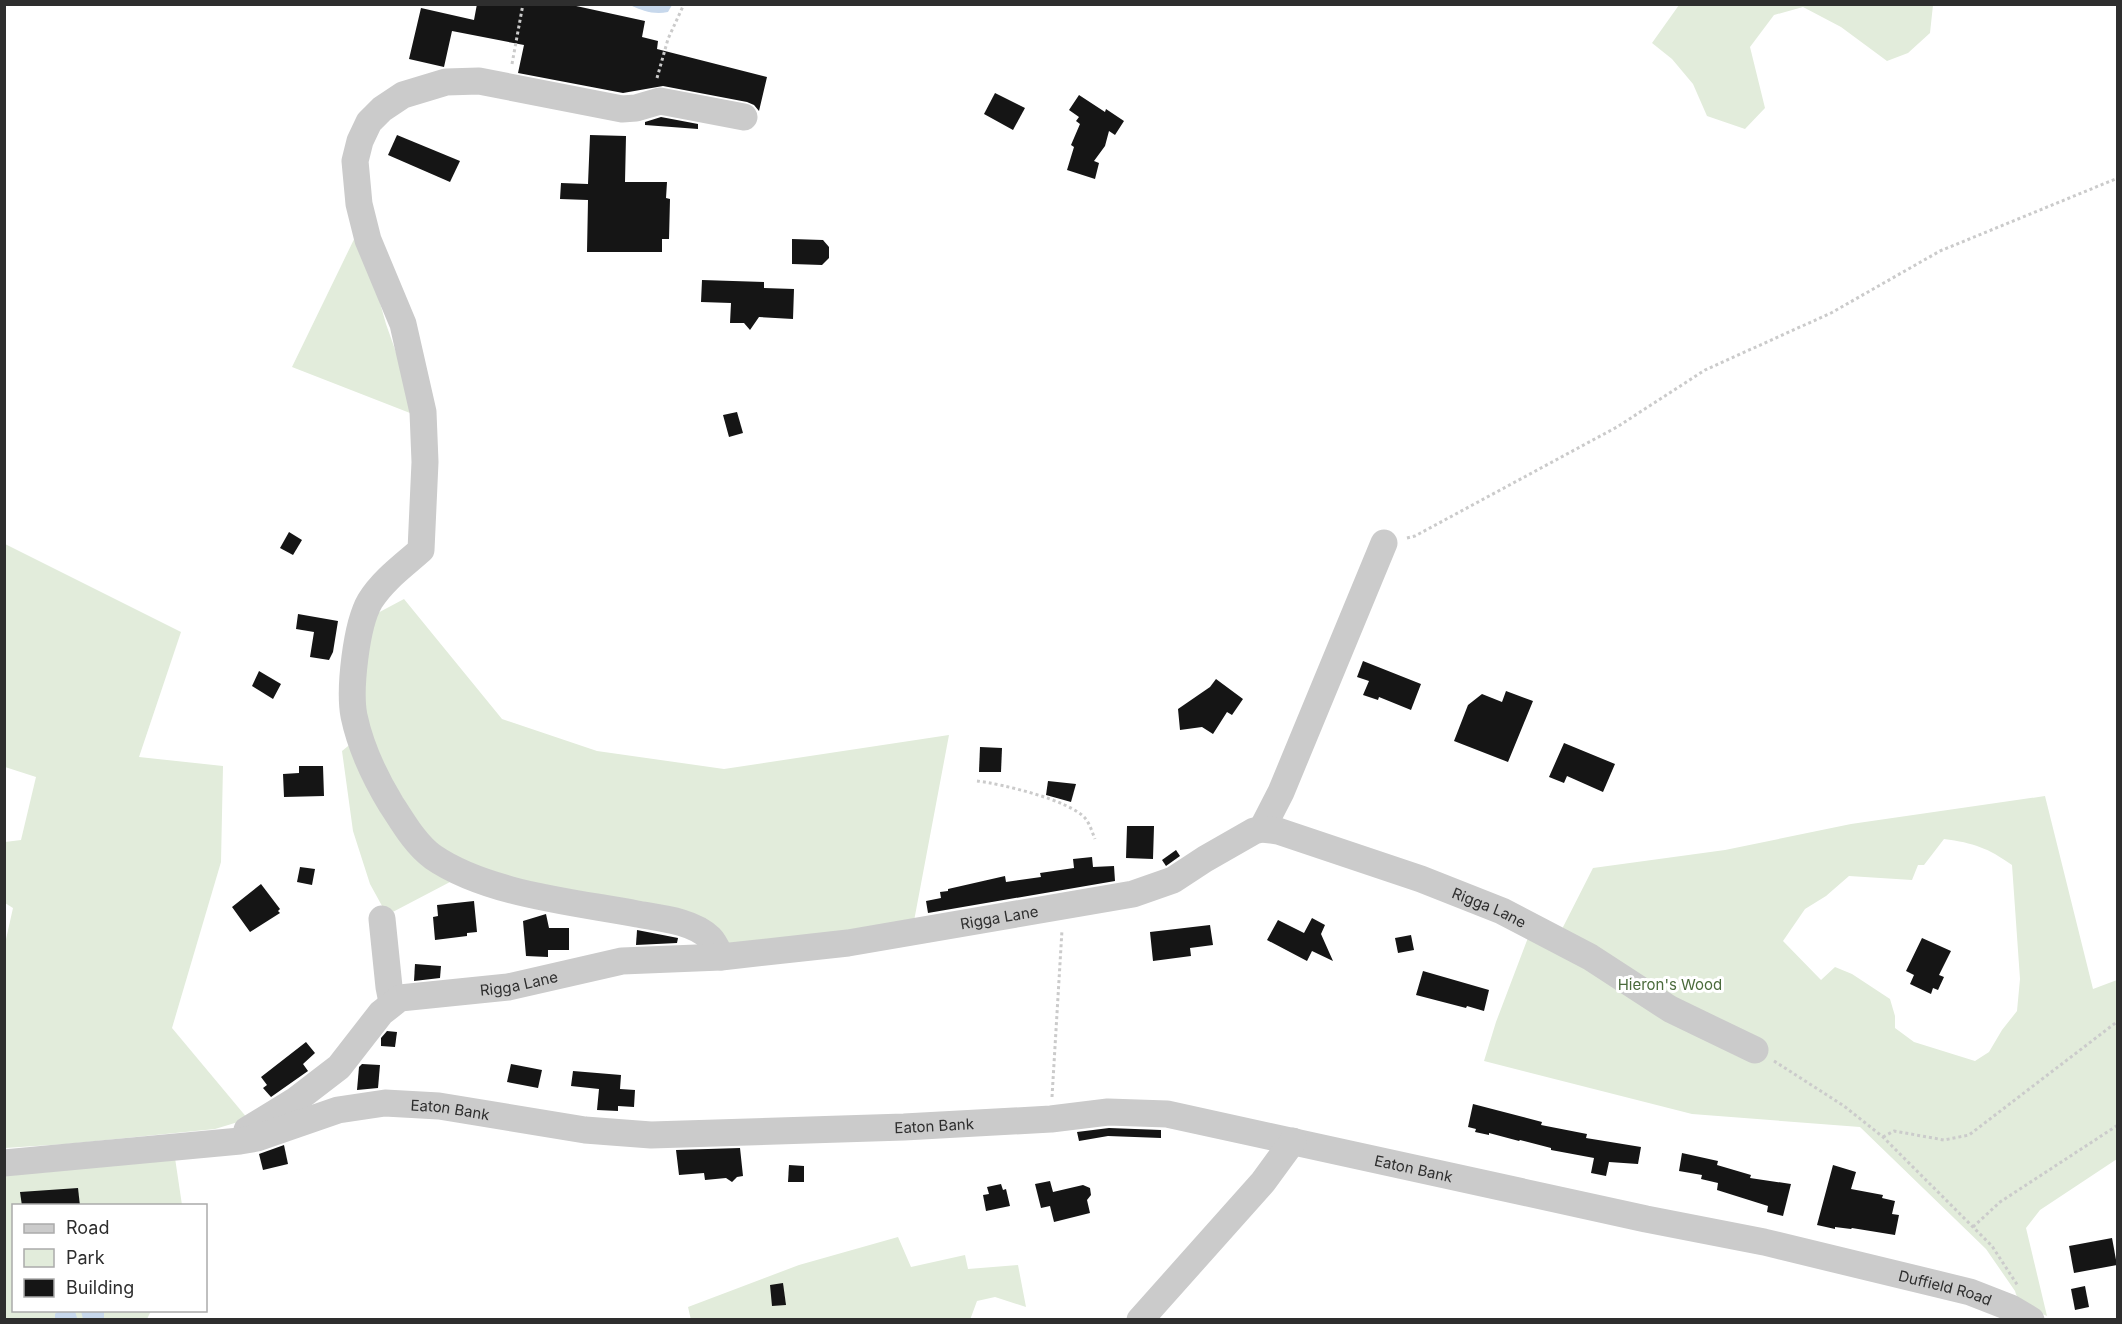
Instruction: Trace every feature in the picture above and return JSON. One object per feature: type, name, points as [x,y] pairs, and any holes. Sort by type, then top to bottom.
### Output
[{"type":"street","points":[[721,957],[711,939],[695,927],[533,894],[477,880],[432,856],[409,832],[375,777],[357,730],[351,694],[359,636],[365,612],[374,595],[422,550],[425,462],[423,412],[403,324],[368,240],[359,204],[356,161],[360,141],[369,122],[382,109],[403,95],[446,82],[464,81],[507,86],[622,109],[636,108],[660,101],[744,117]]},
{"type":"street","points":[[1262,829],[1281,792],[1384,543]]},
{"type":"street","name":"Rigga Lane","points":[[393,1002],[410,996],[508,987],[622,961],[721,957],[848,943],[1133,894],[1173,880],[1232,843],[1262,829],[1278,831],[1421,879],[1502,911],[1590,957],[1670,1009],[1755,1050]]},
{"type":"street","points":[[240,1141],[246,1131],[296,1100],[339,1067],[372,1024],[393,1002],[389,987],[382,919]]},
{"type":"street","name":"Eaton Bank","points":[[4,1163],[240,1141],[264,1136],[338,1110],[385,1103],[439,1106],[585,1130],[651,1135],[904,1127],[1051,1119],[1108,1112],[1167,1114],[1646,1219],[1764,1242],[1856,1265]]},
{"type":"street","points":[[1140,1320],[1263,1182],[1293,1141]]},
{"type":"street","name":"Duffield Road","points":[[1856,1265],[1970,1292],[2027,1317]]},
{"type":"path","points":[[507,86],[523,4]]},
{"type":"path","points":[[651,104],[668,39],[684,4]]},
{"type":"path","points":[[1384,543],[1415,536],[1617,427],[1706,370],[1831,313],[1940,250],[2118,178]]},
{"type":"path","points":[[977,781],[994,783],[1067,806],[1086,818],[1095,839]]},
{"type":"path","points":[[1051,1119],[1063,907]]},
{"type":"path","points":[[1883,1137],[1894,1131],[1944,1140],[1970,1135],[2118,1022]]},
{"type":"path","points":[[1755,1050],[1790,1069],[1844,1106],[1883,1137],[1992,1246],[2016,1282],[2027,1317]]},
{"type":"path","points":[[1973,1227],[2000,1202],[2118,1125]]},
{"type":"path","points":[[1017,1320],[1029,1320]]},
{"type":"green space","points":[[1679,5],[1933,5],[1930,33],[1908,53],[1887,61],[1841,27],[1803,7],[1774,15],[1750,47],[1765,108],[1745,129],[1707,116],[1693,84],[1672,59],[1652,43]]},
{"type":"green space","points":[[359,229],[398,358],[410,413],[292,367]]},
{"type":"green space","points":[[5,544],[181,632],[139,757],[223,766],[221,862],[172,1028],[248,1119],[215,1129],[5,1148],[4,948],[13,908],[5,903],[5,842],[21,840],[36,777],[5,767]]},
{"type":"green space","points":[[404,599],[502,719],[597,751],[724,769],[949,735],[914,921],[729,948],[724,937],[450,882],[387,915],[370,884],[353,831],[342,751],[364,733],[359,715],[374,615]]},
{"type":"green space","name":"Hieron's Wood","points":[[2045,796],[2093,989],[2117,980],[2117,1159],[2040,1210],[2026,1228],[2047,1316],[2027,1307],[2019,1300],[1986,1249],[1860,1127],[1692,1114],[1484,1061],[1496,1022],[1534,922],[1560,933],[1593,868],[1725,850],[1851,824]],"holes":[[[1944,839],[1980,847],[2012,865],[2020,979],[2017,1011],[1989,1052],[1975,1061],[1914,1042],[1895,1028],[1895,1016],[1890,999],[1852,974],[1835,967],[1821,980],[1783,941],[1805,909],[1826,896],[1849,876],[1912,880],[1918,865],[1924,865]]]},
{"type":"green space","points":[[175,1158],[182,1204],[12,1204],[12,1312],[150,1312],[147,1319],[5,1320],[5,1175]]},
{"type":"green space","points":[[898,1237],[911,1267],[965,1255],[968,1269],[1018,1265],[1026,1307],[995,1297],[977,1301],[970,1320],[691,1320],[688,1307],[799,1265]]},
{"type":"water","points":[[630,5],[672,5],[668,12],[653,13]]},
{"type":"water","points":[[75,1312],[77,1318],[55,1319],[55,1314]]},
{"type":"water","points":[[81,1312],[104,1312],[104,1319],[83,1319]]},
{"type":"building","points":[[477,4],[567,4],[645,21],[642,37],[658,41],[657,49],[767,77],[759,111],[747,102],[663,86],[623,93],[518,73],[524,45],[452,31],[444,67],[409,59],[421,8],[474,20]]},
{"type":"building","points":[[995,93],[1025,108],[1013,130],[984,114]]},
{"type":"building","points":[[1079,95],[1124,121],[1115,135],[1109,131],[1105,146],[1094,161],[1099,163],[1095,179],[1067,170],[1074,147],[1071,145],[1080,124],[1076,121],[1079,117],[1069,110]]},
{"type":"building","points":[[661,117],[698,124],[698,129],[645,125],[645,122]]},
{"type":"building","points":[[397,135],[460,161],[450,182],[388,155]]},
{"type":"building","points":[[590,135],[626,136],[625,182],[667,182],[666,198],[670,199],[669,239],[662,239],[662,252],[587,252],[588,200],[560,199],[561,183],[588,184]]},
{"type":"building","points":[[792,239],[823,240],[829,247],[829,258],[822,265],[792,264]]},
{"type":"building","points":[[702,280],[764,282],[764,288],[794,289],[793,319],[759,317],[750,330],[744,323],[730,323],[731,303],[701,302]]},
{"type":"building","points":[[737,412],[743,433],[729,437],[723,415]]},
{"type":"building","points":[[289,532],[302,540],[293,555],[280,548]]},
{"type":"building","points":[[298,614],[338,621],[333,652],[329,660],[310,657],[314,632],[296,629]]},
{"type":"building","points":[[1363,661],[1421,684],[1411,710],[1379,697],[1378,700],[1363,695],[1369,681],[1357,677]]},
{"type":"building","points":[[259,671],[281,684],[273,699],[252,686]]},
{"type":"building","points":[[1216,679],[1243,699],[1232,715],[1227,712],[1213,734],[1202,727],[1180,730],[1178,709],[1210,687]]},
{"type":"building","points":[[1506,691],[1533,701],[1508,762],[1454,741],[1468,705],[1482,694],[1502,702]]},
{"type":"building","points":[[1564,743],[1615,764],[1603,792],[1567,776],[1564,783],[1549,777]]},
{"type":"building","points":[[980,747],[1002,748],[1001,772],[979,772]]},
{"type":"building","points":[[299,766],[323,766],[324,796],[284,797],[283,774],[299,773]]},
{"type":"building","points":[[1048,781],[1076,784],[1071,802],[1046,795]]},
{"type":"building","points":[[1127,826],[1154,826],[1153,859],[1126,858]]},
{"type":"building","points":[[1176,850],[1180,856],[1166,866],[1162,860]]},
{"type":"building","points":[[1092,857],[1093,867],[1114,866],[1115,881],[928,913],[926,901],[941,898],[940,892],[948,891],[948,889],[1005,876],[1006,882],[1041,877],[1040,873],[1074,868],[1073,859]]},
{"type":"building","points":[[300,867],[315,869],[312,885],[297,882]]},
{"type":"building","points":[[261,884],[280,909],[278,911],[280,913],[250,932],[232,907]]},
{"type":"building","points":[[474,901],[477,932],[467,933],[467,936],[435,940],[433,917],[438,916],[437,905]]},
{"type":"building","points":[[546,914],[549,928],[569,928],[569,950],[548,950],[548,957],[526,956],[523,921]]},
{"type":"building","points":[[1312,918],[1325,925],[1321,934],[1333,961],[1312,951],[1307,961],[1267,940],[1278,920],[1304,933]]},
{"type":"building","points":[[1210,925],[1213,945],[1190,948],[1191,956],[1153,961],[1150,932]]},
{"type":"building","points":[[637,930],[678,938],[677,943],[636,945]]},
{"type":"building","points":[[1411,935],[1414,950],[1398,953],[1395,938]]},
{"type":"building","points":[[1922,938],[1951,951],[1939,975],[1944,977],[1938,990],[1933,988],[1931,994],[1910,984],[1914,975],[1906,971]]},
{"type":"building","points":[[415,964],[441,966],[440,978],[414,981]]},
{"type":"building","points":[[1423,971],[1489,990],[1484,1011],[1416,995]]},
{"type":"building","points":[[387,1031],[397,1032],[395,1047],[381,1046],[381,1038]]},
{"type":"building","points":[[306,1042],[315,1053],[303,1064],[308,1071],[271,1097],[263,1088],[267,1085],[261,1077]]},
{"type":"building","points":[[362,1064],[380,1065],[378,1088],[357,1090],[359,1067]]},
{"type":"building","points":[[511,1064],[542,1070],[538,1088],[507,1082]]},
{"type":"building","points":[[573,1071],[621,1075],[620,1089],[635,1090],[634,1107],[618,1106],[618,1111],[597,1110],[599,1089],[571,1086]]},
{"type":"building","points":[[1473,1104],[1542,1122],[1541,1125],[1587,1134],[1586,1138],[1641,1147],[1638,1164],[1609,1162],[1606,1176],[1591,1173],[1594,1158],[1551,1150],[1551,1148],[1489,1133],[1489,1135],[1475,1132],[1476,1129],[1468,1127]]},
{"type":"building","points":[[1109,1128],[1161,1130],[1161,1138],[1108,1136],[1079,1141],[1077,1132]]},
{"type":"building","points":[[284,1145],[288,1164],[263,1170],[259,1154]]},
{"type":"building","points":[[740,1148],[743,1176],[737,1177],[732,1182],[726,1178],[705,1180],[704,1173],[679,1175],[676,1150]]},
{"type":"building","points":[[1682,1153],[1718,1161],[1717,1165],[1751,1175],[1750,1178],[1791,1184],[1783,1216],[1767,1212],[1768,1206],[1717,1190],[1718,1183],[1701,1179],[1702,1175],[1679,1171]]},
{"type":"building","points":[[789,1165],[804,1166],[804,1182],[788,1182]]},
{"type":"building","points":[[1833,1165],[1856,1172],[1851,1189],[1883,1195],[1882,1198],[1895,1201],[1892,1214],[1899,1215],[1895,1235],[1817,1225]]},
{"type":"building","points":[[1050,1181],[1053,1192],[1083,1185],[1090,1188],[1091,1195],[1087,1200],[1090,1213],[1054,1222],[1050,1206],[1041,1208],[1035,1184]]},
{"type":"building","points":[[1001,1184],[1003,1190],[1006,1189],[1010,1206],[986,1211],[983,1195],[989,1194],[987,1187]]},
{"type":"building","points":[[78,1188],[80,1204],[22,1204],[20,1192]]},
{"type":"building","points":[[2112,1238],[2117,1265],[2074,1273],[2069,1246]]},
{"type":"building","points":[[783,1283],[786,1305],[772,1306],[770,1285]]},
{"type":"building","points":[[2085,1286],[2089,1307],[2075,1310],[2071,1289]]}]
